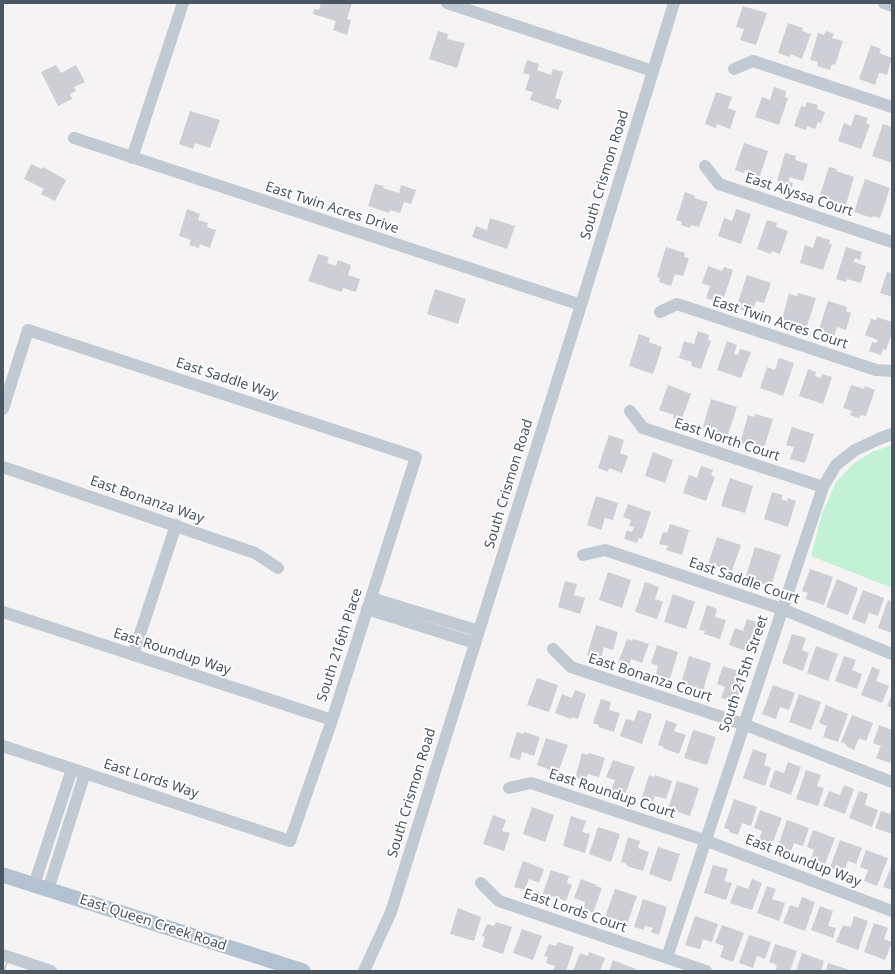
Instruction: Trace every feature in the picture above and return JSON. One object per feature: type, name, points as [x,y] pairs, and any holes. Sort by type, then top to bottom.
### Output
[{"type":"main road","name":"East Queen Creek Road","points":[[3,875],[303,971]]},
{"type":"street","points":[[132,158],[183,3]]},
{"type":"street","points":[[447,3],[653,71]]},
{"type":"street","name":"South Crismon Road","points":[[364,971],[391,912],[674,3]]},
{"type":"street","points":[[884,3],[892,6]]},
{"type":"street","points":[[734,69],[753,61],[892,107]]},
{"type":"street","name":"East Twin Acres Drive","points":[[74,138],[581,305]]},
{"type":"street","name":"East Alyssa Court","points":[[705,166],[719,184],[892,242]]},
{"type":"street","name":"East Twin Acres Court","points":[[660,312],[677,304],[876,370],[892,371]]},
{"type":"street","name":"East Saddle Way","points":[[3,409],[28,330],[416,457]]},
{"type":"street","name":"East North Court","points":[[630,411],[643,428],[823,487]]},
{"type":"street","name":"South 215th Street","points":[[666,957],[823,487],[836,465],[855,450],[892,434]]},
{"type":"street","name":"South 216th Place","points":[[290,842],[332,720],[416,457]]},
{"type":"street","name":"East Bonanza Way","points":[[3,467],[256,553],[278,568]]},
{"type":"street","points":[[133,654],[176,525]]},
{"type":"street","name":"East Saddle Court","points":[[583,555],[605,550],[782,609],[892,654]]},
{"type":"street","points":[[369,604],[479,632]]},
{"type":"street","points":[[369,604],[475,644]]},
{"type":"street","name":"East Roundup Way","points":[[3,612],[332,720]]},
{"type":"street","name":"East Bonanza Court","points":[[553,649],[571,667],[743,724]]},
{"type":"street","points":[[743,724],[892,782]]},
{"type":"street","name":"East Lords Way","points":[[3,746],[290,842]]},
{"type":"street","points":[[41,888],[72,769]]},
{"type":"street","points":[[41,888],[85,773]]},
{"type":"street","name":"East Roundup Court","points":[[509,788],[531,783],[704,840]]},
{"type":"street","name":"East Roundup Way","points":[[704,840],[892,911]]},
{"type":"street","name":"East Lords Court","points":[[481,883],[499,901],[666,957]]},
{"type":"street","points":[[3,955],[51,971]]},
{"type":"street","points":[[666,957],[706,971]]},
{"type":"green space","points":[[892,445],[892,588],[811,556],[822,514],[836,482],[853,464],[872,452]]},
{"type":"building","points":[[321,3],[352,3],[347,19],[351,20],[347,35],[333,30],[336,21],[313,14],[314,9],[319,10]]},
{"type":"building","points":[[743,6],[767,13],[756,45],[740,40],[744,29],[736,27]]},
{"type":"building","points":[[788,23],[803,28],[802,31],[811,34],[802,59],[791,54],[790,57],[778,53]]},
{"type":"building","points":[[438,31],[448,34],[447,39],[465,43],[457,68],[429,59]]},
{"type":"building","points":[[826,31],[834,34],[832,38],[843,41],[835,65],[832,64],[830,70],[817,66],[818,62],[810,60],[818,33],[824,35]]},
{"type":"building","points":[[871,45],[881,49],[879,53],[892,58],[887,75],[879,73],[875,85],[859,79]]},
{"type":"building","points":[[527,60],[539,64],[537,70],[551,75],[553,69],[563,72],[555,98],[562,100],[558,110],[530,100],[533,92],[525,90],[530,75],[523,73]]},
{"type":"building","points":[[56,65],[61,73],[76,65],[85,82],[74,87],[76,91],[70,94],[72,99],[58,106],[41,72]]},
{"type":"building","points":[[774,87],[786,91],[785,97],[788,98],[779,125],[755,117],[762,97],[770,100]]},
{"type":"building","points":[[716,92],[732,97],[728,108],[736,111],[730,129],[717,124],[716,128],[705,124]]},
{"type":"building","points":[[807,102],[818,105],[817,109],[825,112],[821,123],[818,122],[815,129],[807,126],[806,130],[794,126],[801,106],[805,107]]},
{"type":"building","points":[[190,111],[220,120],[210,148],[195,143],[193,149],[179,144]]},
{"type":"building","points":[[855,114],[868,118],[866,123],[870,125],[861,149],[838,141],[844,123],[851,126]]},
{"type":"building","points":[[883,124],[892,127],[892,163],[872,156]]},
{"type":"building","points":[[744,143],[768,151],[759,179],[750,175],[751,172],[745,170],[744,173],[735,170]]},
{"type":"building","points":[[785,153],[796,156],[795,160],[808,164],[803,181],[790,177],[788,181],[793,183],[791,191],[778,187],[780,181],[777,181]]},
{"type":"building","points":[[31,164],[42,169],[43,167],[66,180],[55,201],[41,194],[44,189],[24,179]]},
{"type":"building","points":[[829,167],[854,177],[845,208],[826,202],[826,200],[819,198]]},
{"type":"building","points":[[865,179],[890,188],[880,218],[873,216],[872,218],[854,212]]},
{"type":"building","points":[[375,184],[384,186],[383,188],[399,193],[401,185],[416,190],[411,204],[404,202],[400,213],[390,210],[389,213],[368,206]]},
{"type":"building","points":[[685,192],[695,196],[694,198],[708,202],[699,227],[691,225],[690,228],[681,225],[682,222],[676,220]]},
{"type":"building","points":[[187,209],[200,214],[198,220],[208,223],[207,227],[216,230],[210,248],[200,244],[199,248],[189,245],[191,240],[179,236]]},
{"type":"building","points":[[736,209],[751,214],[741,244],[718,236],[724,218],[732,221]]},
{"type":"building","points":[[490,218],[515,226],[507,249],[472,237],[476,226],[487,230]]},
{"type":"building","points":[[767,220],[777,223],[776,227],[788,231],[780,254],[772,251],[771,254],[757,249]]},
{"type":"building","points":[[817,236],[830,240],[829,244],[832,244],[823,270],[800,263],[805,245],[813,248]]},
{"type":"building","points":[[666,247],[685,253],[684,257],[689,258],[683,276],[675,274],[671,286],[659,282],[660,278],[657,277]]},
{"type":"building","points":[[846,247],[862,252],[860,260],[855,258],[854,262],[866,266],[861,283],[847,279],[846,282],[836,279]]},
{"type":"building","points":[[318,254],[329,257],[327,263],[336,266],[338,260],[351,265],[348,275],[360,279],[356,292],[343,288],[342,292],[308,281]]},
{"type":"building","points":[[708,266],[722,271],[724,267],[733,270],[724,297],[721,296],[719,302],[706,298],[710,286],[702,283]]},
{"type":"building","points":[[887,272],[892,273],[892,297],[880,293]]},
{"type":"building","points":[[747,275],[771,283],[764,303],[756,301],[752,313],[739,309],[741,303],[738,302]]},
{"type":"building","points":[[435,289],[466,299],[458,324],[427,314]]},
{"type":"building","points":[[798,293],[816,298],[806,329],[788,324],[789,321],[782,319],[789,294],[797,296]]},
{"type":"building","points":[[828,301],[847,307],[846,311],[851,313],[846,330],[837,327],[833,340],[820,335],[822,330],[819,329]]},
{"type":"building","points":[[877,317],[892,322],[892,333],[886,350],[883,349],[881,355],[869,351],[872,342],[876,343],[878,340],[865,335],[871,319],[876,320]]},
{"type":"building","points":[[698,331],[709,335],[708,340],[711,341],[701,369],[691,366],[692,362],[679,358],[684,341],[694,344]]},
{"type":"building","points":[[639,334],[650,338],[649,342],[662,347],[653,374],[629,366]]},
{"type":"building","points":[[727,341],[737,345],[734,354],[738,355],[740,349],[751,352],[741,378],[717,370]]},
{"type":"building","points":[[779,358],[794,363],[783,396],[760,388],[767,367],[775,370]]},
{"type":"building","points":[[808,369],[816,372],[815,376],[821,378],[822,374],[832,377],[823,404],[799,396]]},
{"type":"building","points":[[668,385],[691,394],[681,421],[673,418],[674,415],[659,410]]},
{"type":"building","points":[[851,385],[864,389],[865,386],[875,390],[866,416],[860,415],[859,418],[850,415],[852,411],[843,408]]},
{"type":"building","points":[[711,399],[737,407],[727,437],[709,432],[710,429],[703,427]]},
{"type":"building","points":[[755,414],[773,419],[764,448],[751,444],[751,446],[740,443],[748,415],[754,417]]},
{"type":"building","points":[[792,427],[814,434],[805,463],[790,459],[794,447],[786,445]]},
{"type":"building","points":[[609,435],[624,440],[620,453],[628,456],[622,473],[609,468],[608,472],[598,468]]},
{"type":"building","points":[[653,452],[673,460],[665,483],[645,476]]},
{"type":"building","points":[[701,466],[713,470],[711,475],[715,477],[706,501],[683,493],[689,475],[697,478]]},
{"type":"building","points":[[730,478],[753,486],[745,513],[721,506]]},
{"type":"building","points":[[772,492],[783,495],[781,499],[787,501],[788,498],[796,501],[788,527],[764,519]]},
{"type":"building","points":[[596,496],[618,503],[613,520],[605,518],[601,530],[587,525]]},
{"type":"building","points":[[628,504],[651,512],[642,539],[639,538],[637,543],[624,539],[627,530],[632,532],[634,527],[629,526],[631,520],[623,517]]},
{"type":"building","points":[[670,524],[689,530],[682,555],[666,550],[668,546],[659,544],[663,532],[667,533]]},
{"type":"building","points":[[717,537],[741,545],[732,571],[708,564]]},
{"type":"building","points":[[755,547],[781,555],[771,586],[753,581],[754,578],[746,576]]},
{"type":"building","points":[[810,569],[833,577],[824,605],[805,599],[808,593],[802,591]]},
{"type":"building","points":[[608,572],[631,580],[622,608],[599,600]]},
{"type":"building","points":[[837,579],[858,588],[848,615],[826,607]]},
{"type":"building","points":[[565,581],[577,584],[574,595],[585,598],[580,614],[558,607]]},
{"type":"building","points":[[645,582],[659,587],[655,599],[663,602],[657,619],[635,612]]},
{"type":"building","points":[[863,590],[884,598],[878,616],[869,613],[865,624],[852,619]]},
{"type":"building","points":[[673,594],[695,602],[686,629],[664,622]]},
{"type":"building","points":[[888,600],[892,602],[892,633],[878,628]]},
{"type":"building","points":[[707,605],[717,609],[715,617],[726,620],[720,639],[704,634],[705,631],[699,630]]},
{"type":"building","points":[[747,619],[761,623],[752,653],[729,645],[735,628],[743,631]]},
{"type":"building","points":[[596,625],[618,632],[613,650],[604,647],[601,659],[587,655]]},
{"type":"building","points":[[792,634],[806,638],[802,650],[809,653],[803,671],[782,663]]},
{"type":"building","points":[[627,639],[632,641],[633,639],[649,644],[642,663],[631,659],[629,667],[618,663]]},
{"type":"building","points":[[657,645],[678,652],[669,682],[655,677],[658,666],[651,663]]},
{"type":"building","points":[[816,646],[838,654],[828,681],[807,673]]},
{"type":"building","points":[[689,656],[711,663],[703,691],[681,684]]},
{"type":"building","points":[[844,656],[856,660],[852,670],[862,674],[857,689],[835,681]]},
{"type":"building","points":[[723,666],[745,673],[736,702],[721,698],[725,687],[717,684]]},
{"type":"building","points":[[872,667],[880,670],[876,681],[889,686],[882,703],[861,695]]},
{"type":"building","points":[[537,678],[558,685],[549,712],[527,705]]},
{"type":"building","points":[[773,685],[795,693],[789,710],[780,707],[776,719],[762,714]]},
{"type":"building","points":[[575,690],[586,694],[578,719],[572,717],[571,719],[555,713],[562,694],[572,698]]},
{"type":"building","points":[[799,694],[821,702],[811,730],[789,722]]},
{"type":"building","points":[[892,694],[892,708],[887,706]]},
{"type":"building","points":[[601,699],[611,702],[609,710],[620,713],[614,732],[598,727],[599,725],[593,723]]},
{"type":"building","points":[[826,705],[848,714],[838,742],[823,737],[827,726],[819,723]]},
{"type":"building","points":[[638,710],[652,714],[642,744],[620,736],[626,719],[634,721]]},
{"type":"building","points":[[852,715],[873,723],[866,741],[859,738],[854,750],[841,742]]},
{"type":"building","points":[[666,720],[677,724],[674,731],[686,735],[679,754],[658,745]]},
{"type":"building","points":[[879,725],[892,730],[892,758],[890,763],[876,758],[881,746],[873,743]]},
{"type":"building","points":[[693,730],[716,737],[707,765],[684,758]]},
{"type":"building","points":[[517,732],[523,734],[524,732],[540,737],[534,756],[522,752],[520,760],[509,757]]},
{"type":"building","points":[[546,738],[568,745],[558,773],[537,765]]},
{"type":"building","points":[[753,749],[767,754],[764,765],[771,768],[765,786],[743,778]]},
{"type":"building","points":[[582,753],[588,755],[589,753],[605,758],[599,777],[588,774],[585,781],[575,778]]},
{"type":"building","points":[[613,760],[635,767],[625,795],[611,790],[615,780],[606,777]]},
{"type":"building","points":[[788,762],[801,767],[791,795],[769,787],[775,770],[784,773]]},
{"type":"building","points":[[806,770],[821,775],[817,786],[824,788],[818,806],[796,799]]},
{"type":"building","points":[[649,775],[655,777],[655,775],[672,781],[666,799],[655,796],[652,803],[641,800]]},
{"type":"building","points":[[677,781],[699,788],[690,816],[668,809]]},
{"type":"building","points":[[844,785],[854,789],[845,814],[823,806],[829,791],[840,795]]},
{"type":"building","points":[[859,791],[868,794],[865,805],[878,810],[872,827],[849,818]]},
{"type":"building","points":[[734,799],[757,807],[751,826],[742,823],[738,835],[729,832],[730,830],[724,828]]},
{"type":"building","points":[[532,807],[554,815],[545,842],[523,834]]},
{"type":"building","points":[[892,808],[892,834],[875,828],[881,811],[890,814]]},
{"type":"building","points":[[760,810],[782,818],[771,847],[758,842],[762,831],[754,828]]},
{"type":"building","points":[[493,815],[506,820],[502,831],[510,833],[504,851],[483,844]]},
{"type":"building","points":[[571,816],[586,821],[582,832],[590,834],[585,853],[563,846]]},
{"type":"building","points":[[787,820],[809,828],[803,846],[794,843],[790,854],[777,849]]},
{"type":"building","points":[[598,827],[620,834],[611,862],[589,854]]},
{"type":"building","points":[[813,830],[835,838],[824,867],[810,862],[814,850],[807,847]]},
{"type":"building","points":[[628,837],[640,841],[638,848],[649,852],[643,871],[627,866],[627,864],[621,862]]},
{"type":"building","points":[[840,840],[862,848],[856,864],[848,861],[843,872],[830,868]]},
{"type":"building","points":[[658,847],[680,854],[671,882],[649,874]]},
{"type":"building","points":[[866,850],[888,858],[877,886],[864,881],[868,870],[860,867]]},
{"type":"building","points":[[523,861],[544,869],[539,883],[529,879],[525,890],[514,887]]},
{"type":"building","points":[[892,864],[892,890],[883,887]]},
{"type":"building","points":[[713,865],[728,869],[724,881],[732,883],[726,900],[704,893]]},
{"type":"building","points":[[551,870],[569,876],[567,883],[572,885],[566,901],[552,896],[551,899],[542,896]]},
{"type":"building","points":[[581,879],[602,888],[593,913],[583,909],[585,902],[574,898]]},
{"type":"building","points":[[752,879],[762,883],[752,910],[730,903],[737,885],[748,889]]},
{"type":"building","points":[[767,886],[776,889],[772,899],[785,903],[779,921],[757,913]]},
{"type":"building","points":[[615,889],[637,896],[627,924],[605,917]]},
{"type":"building","points":[[802,897],[815,902],[805,931],[783,923],[790,905],[798,908]]},
{"type":"building","points":[[643,899],[667,907],[659,935],[651,932],[653,928],[645,926],[644,930],[634,927]]},
{"type":"building","points":[[820,906],[833,911],[828,926],[836,928],[833,938],[811,930]]},
{"type":"building","points":[[458,908],[481,917],[474,941],[450,934]]},
{"type":"building","points":[[695,916],[718,924],[712,942],[703,939],[700,949],[685,945]]},
{"type":"building","points":[[854,916],[868,921],[858,950],[836,942],[843,925],[851,927]]},
{"type":"building","points":[[496,922],[512,927],[503,954],[482,947],[485,937],[482,936],[487,924],[494,926]]},
{"type":"building","points":[[874,923],[888,928],[884,939],[892,942],[885,960],[864,952]]},
{"type":"building","points":[[722,925],[744,933],[733,962],[720,957],[724,946],[715,943]]},
{"type":"building","points":[[522,929],[542,936],[533,960],[513,953]]},
{"type":"building","points":[[749,935],[771,942],[765,959],[757,956],[753,968],[739,963]]},
{"type":"building","points":[[558,942],[574,947],[566,971],[553,970],[555,966],[546,963],[548,957],[544,956],[549,944],[556,946]]},
{"type":"building","points":[[775,944],[797,951],[790,971],[775,971],[777,965],[769,962]]},
{"type":"building","points":[[589,952],[605,958],[600,971],[573,971],[580,953],[588,956]]},
{"type":"building","points":[[802,953],[824,961],[821,971],[796,971]]},
{"type":"building","points":[[7,959],[9,959],[5,971],[3,971]]},
{"type":"building","points":[[613,960],[636,969],[636,971],[609,971]]},
{"type":"building","points":[[828,963],[850,970],[850,971],[826,971]]}]
